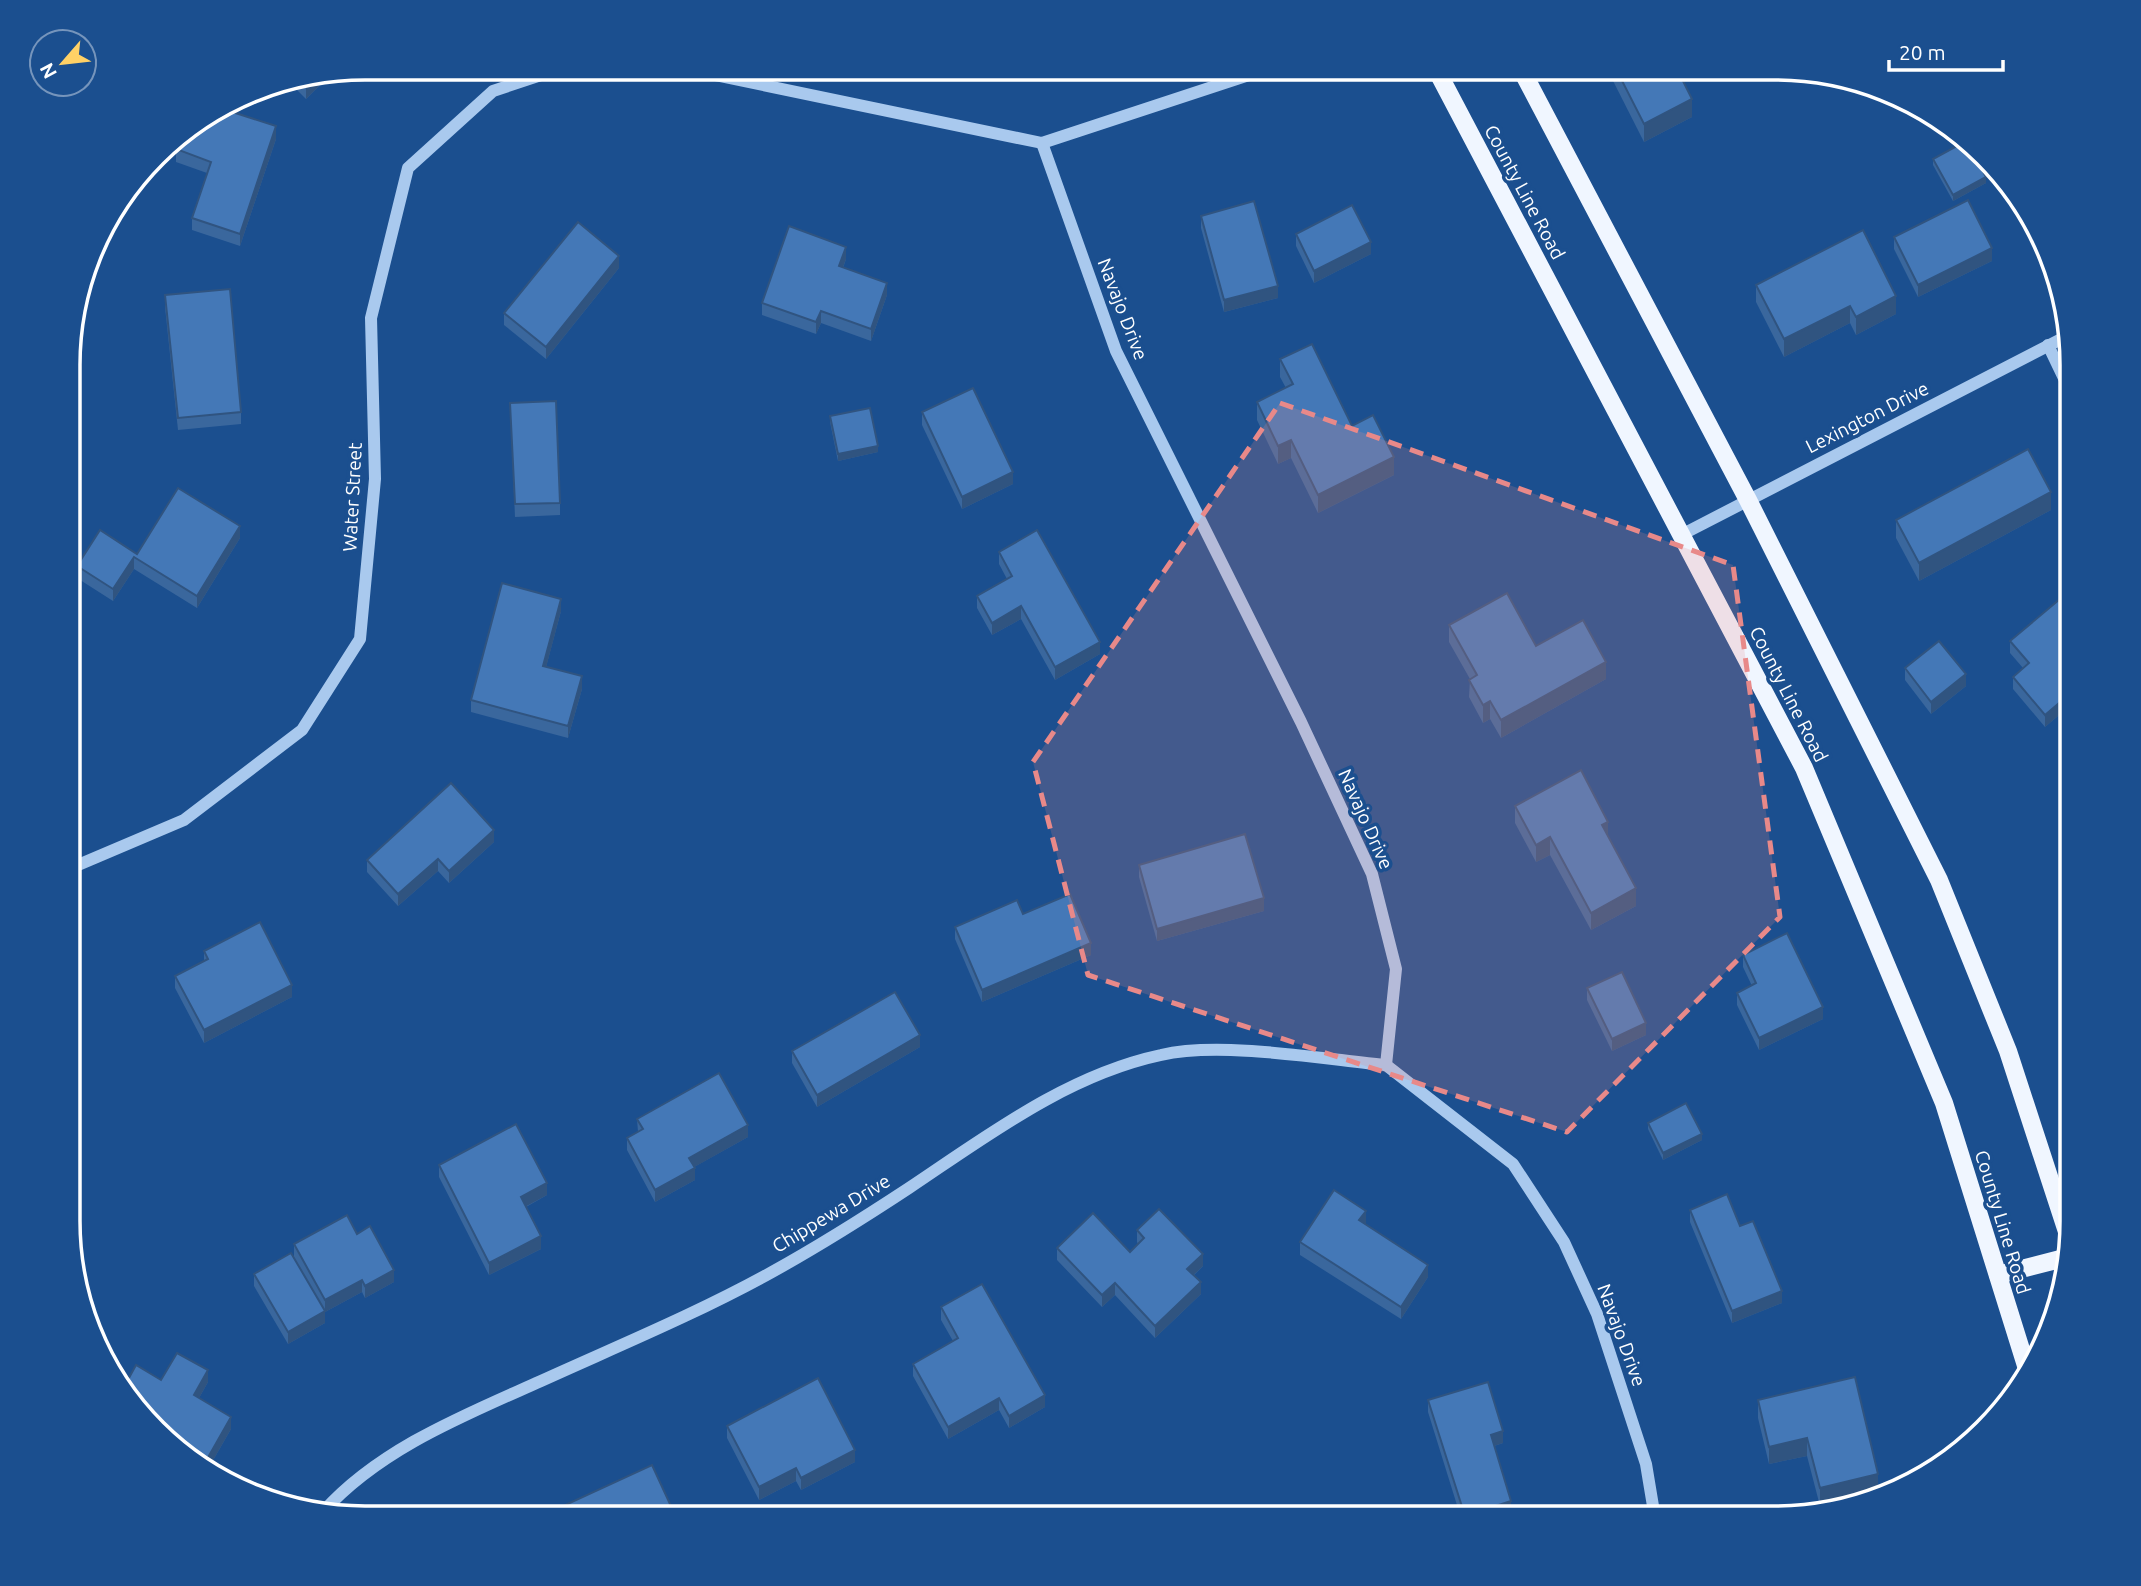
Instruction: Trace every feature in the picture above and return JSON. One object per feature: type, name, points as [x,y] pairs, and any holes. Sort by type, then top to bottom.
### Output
[{"type":"main road","name":"County Line Road","points":[[1442,80],[1804,768],[1944,1103],[2024,1359]]},
{"type":"main road","points":[[1527,80],[1748,500],[1939,880],[2008,1051],[2060,1210]]},
{"type":"main road","points":[[1998,1275],[2058,1260]]},
{"type":"street","name":"Water Street","points":[[80,864],[184,820],[302,730],[360,639],[375,479],[371,318],[408,169],[493,92],[528,80]]},
{"type":"street","points":[[739,80],[1042,143],[1234,80]]},
{"type":"street","name":"Navajo Drive","points":[[1042,143],[1116,351],[1301,722],[1372,874],[1396,969],[1386,1065],[1513,1164],[1564,1242],[1597,1314],[1646,1464],[1653,1506]]},
{"type":"street","name":"Lexington Drive","points":[[1683,534],[2059,340]]},
{"type":"street","points":[[2048,345],[2060,370]]},
{"type":"street","name":"Chippewa Drive","points":[[332,1503],[344,1490],[408,1445],[483,1406],[678,1320],[772,1272],[886,1203],[995,1130],[1079,1082],[1162,1054],[1227,1051],[1386,1065]]},
{"type":"highlighted area","points":[[1280,403],[1733,565],[1780,917],[1567,1132],[1088,975],[1033,762]]},
{"type":"building","points":[[1622,80],[1682,80],[1692,99],[1644,124]]},
{"type":"building","points":[[234,113],[276,126],[240,234],[192,218],[211,162],[179,150]]},
{"type":"building","points":[[1957,146],[1977,164],[1986,177],[1953,195],[1933,159]]},
{"type":"building","points":[[1968,200],[1992,248],[1918,285],[1894,237]]},
{"type":"building","points":[[1254,201],[1278,286],[1224,300],[1201,216]]},
{"type":"building","points":[[1352,205],[1371,242],[1314,271],[1296,234]]},
{"type":"building","points":[[578,222],[619,256],[546,347],[504,313]]},
{"type":"building","points":[[789,226],[846,247],[839,266],[887,283],[871,329],[821,311],[816,322],[762,303]]},
{"type":"building","points":[[1863,230],[1896,296],[1856,317],[1850,306],[1784,339],[1756,285]]},
{"type":"building","points":[[230,289],[241,412],[178,418],[165,295]]},
{"type":"building","points":[[1312,344],[1352,426],[1373,415],[1394,457],[1318,495],[1291,440],[1278,446],[1257,402],[1293,384],[1280,359]]},
{"type":"building","points":[[973,388],[1013,472],[962,497],[922,412]]},
{"type":"building","points":[[556,401],[560,503],[515,504],[510,403]]},
{"type":"building","points":[[870,408],[878,446],[838,454],[830,416]]},
{"type":"building","points":[[2028,449],[2051,492],[1919,563],[1896,520]]},
{"type":"building","points":[[178,488],[240,526],[197,596],[134,557],[113,589],[80,568],[80,561],[100,530],[137,554]]},
{"type":"building","points":[[1037,530],[1100,642],[1055,667],[1021,606],[992,623],[977,596],[1012,576],[999,552]]},
{"type":"building","points":[[502,583],[561,599],[543,666],[582,676],[568,726],[471,700]]},
{"type":"building","points":[[1507,593],[1536,646],[1583,620],[1606,662],[1501,720],[1490,701],[1483,705],[1469,680],[1477,675],[1449,625]]},
{"type":"building","points":[[2060,599],[2060,702],[2045,715],[2013,677],[2029,663],[2010,641]]},
{"type":"building","points":[[1939,641],[1966,674],[1931,702],[1905,668]]},
{"type":"building","points":[[1581,770],[1608,822],[1602,825],[1636,888],[1591,913],[1550,837],[1536,845],[1515,806]]},
{"type":"building","points":[[451,783],[494,830],[449,871],[438,859],[398,894],[367,860]]},
{"type":"building","points":[[1245,834],[1264,898],[1157,929],[1139,865]]},
{"type":"building","points":[[1070,894],[1091,943],[982,990],[955,927],[1017,900],[1023,914]]},
{"type":"building","points":[[260,922],[292,985],[204,1030],[175,976],[208,959],[204,951]]},
{"type":"building","points":[[1787,933],[1823,1007],[1759,1038],[1737,993],[1756,983],[1743,955]]},
{"type":"building","points":[[1622,972],[1646,1023],[1612,1039],[1587,988]]},
{"type":"building","points":[[895,992],[920,1035],[817,1095],[792,1051]]},
{"type":"building","points":[[719,1073],[748,1125],[689,1158],[695,1168],[655,1190],[627,1138],[643,1129],[637,1119]]},
{"type":"building","points":[[1686,1103],[1702,1134],[1663,1153],[1648,1123]]},
{"type":"building","points":[[516,1124],[547,1183],[521,1197],[541,1236],[489,1263],[439,1165]]},
{"type":"building","points":[[1334,1190],[1366,1211],[1359,1220],[1428,1265],[1401,1307],[1300,1242]]},
{"type":"building","points":[[1727,1194],[1740,1226],[1753,1221],[1782,1291],[1732,1311],[1690,1210]]},
{"type":"building","points":[[1159,1209],[1203,1254],[1187,1269],[1201,1282],[1155,1326],[1115,1283],[1102,1295],[1057,1248],[1093,1213],[1130,1252],[1144,1238],[1137,1230]]},
{"type":"building","points":[[347,1215],[357,1234],[370,1226],[394,1270],[365,1286],[362,1280],[325,1300],[294,1244]]},
{"type":"building","points":[[291,1253],[325,1311],[288,1332],[254,1274]]},
{"type":"building","points":[[982,1284],[1045,1395],[1009,1416],[999,1398],[948,1427],[913,1364],[958,1338],[941,1307]]},
{"type":"building","points":[[177,1353],[208,1370],[194,1395],[231,1417],[208,1458],[164,1422],[129,1378],[136,1365],[161,1380]]},
{"type":"building","points":[[1855,1377],[1878,1474],[1820,1488],[1807,1438],[1769,1447],[1758,1400]]},
{"type":"building","points":[[818,1378],[855,1450],[801,1478],[796,1468],[759,1487],[727,1426]]},
{"type":"building","points":[[1488,1382],[1503,1431],[1491,1435],[1511,1501],[1496,1506],[1462,1506],[1428,1400]]},
{"type":"building","points":[[652,1465],[671,1506],[563,1506]]}]
